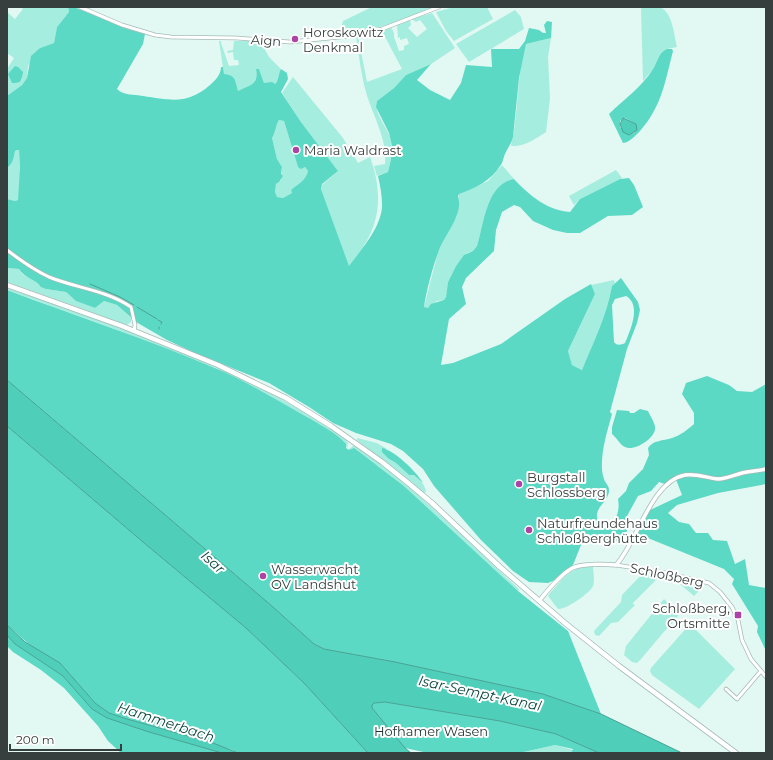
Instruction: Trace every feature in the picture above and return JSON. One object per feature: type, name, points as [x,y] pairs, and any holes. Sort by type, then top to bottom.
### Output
[{"type":"main road","points":[[7,285],[134,331],[243,376],[286,398],[331,426],[412,485],[500,567],[619,666],[736,753]]},
{"type":"street","name":"Aign","points":[[80,7],[138,30],[166,36],[183,38],[237,38],[290,42],[360,35],[375,31],[439,7]]},
{"type":"street","points":[[7,250],[50,277],[101,292],[125,303],[131,307],[135,325],[134,331]]},
{"type":"street","name":"Schloßberg","points":[[616,565],[653,501],[664,488],[677,478],[685,475],[722,478],[766,469]]},
{"type":"street","name":"Schloßberg","points":[[539,601],[565,573],[575,567],[593,564],[616,565],[666,573],[709,584],[720,592],[732,607],[738,620],[742,640],[751,659],[766,677]]},
{"type":"street","points":[[726,689],[737,699],[761,671]]},
{"type":"shaded area","points":[[658,6],[668,14],[677,47],[667,49],[659,56],[653,69],[643,81],[641,7]]},
{"type":"shaded area","points":[[20,7],[68,7],[69,12],[57,27],[54,43],[40,48],[28,66],[27,78],[22,85],[7,96],[7,69],[14,58],[7,53],[7,12],[15,19],[23,9]]},
{"type":"shaded area","points":[[372,7],[436,7],[388,25],[339,35],[343,21]]},
{"type":"shaded area","points":[[454,7],[487,7],[493,19],[454,41],[446,31],[436,12]]},
{"type":"shaded area","points":[[515,10],[521,17],[524,29],[469,62],[456,44]]},
{"type":"shaded area","points":[[432,13],[455,48],[431,64],[406,75],[394,88],[377,101],[378,112],[391,138],[392,147],[388,172],[377,176],[374,166],[385,164],[384,146],[379,127],[366,92],[356,37],[358,36],[367,82],[402,69],[382,31],[391,27],[399,51],[404,50],[404,46],[409,44],[407,38],[400,40],[400,37],[398,38],[397,25],[410,20],[411,25],[408,28],[417,37],[427,29],[420,20],[416,22],[412,19]]},
{"type":"shaded area","points":[[551,38],[548,57],[550,99],[546,132],[525,144],[511,146],[514,133],[521,69],[526,44]]},
{"type":"shaded area","points":[[219,41],[221,41],[229,66],[239,65],[238,60],[234,60],[233,52],[228,53],[227,51],[233,50],[234,41],[260,41],[269,57],[281,69],[276,83],[274,85],[264,83],[259,69],[256,69],[257,74],[253,84],[238,91],[236,81],[224,74]]},
{"type":"shaded area","points":[[293,77],[343,138],[358,163],[370,157],[374,168],[378,190],[377,212],[371,233],[358,256],[349,267],[321,189],[322,185],[338,171],[301,122],[282,93]]},
{"type":"shaded area","points":[[279,120],[284,121],[298,167],[305,167],[308,171],[304,179],[291,190],[292,193],[283,198],[277,197],[275,192],[276,184],[281,180],[282,167],[277,159],[272,138]]},
{"type":"shaded area","points":[[19,150],[20,181],[18,200],[15,201],[7,199],[7,168],[12,162],[15,151]]},
{"type":"shaded area","points":[[502,165],[514,179],[505,182],[497,188],[484,216],[477,246],[473,251],[467,253],[456,266],[448,282],[446,297],[444,300],[437,301],[428,308],[424,307],[438,252],[457,214],[459,194],[488,181]]},
{"type":"shaded area","points":[[616,170],[622,178],[580,199],[574,205],[569,196]]},
{"type":"shaded area","points":[[7,268],[19,269],[22,274],[39,283],[46,289],[66,292],[76,301],[95,308],[104,301],[117,305],[131,318],[131,322],[127,325],[7,282]]},
{"type":"shaded area","points":[[614,280],[615,283],[612,286],[603,318],[582,370],[572,365],[568,351],[595,294],[591,285]]},
{"type":"shaded area","points":[[7,288],[139,335],[225,371],[266,391],[307,414],[346,440],[348,443],[347,449],[344,441],[263,392],[216,368],[7,290]]},
{"type":"shaded area","points":[[357,438],[377,443],[387,449],[382,449],[389,459],[396,463],[409,475],[414,475],[423,484],[426,492],[424,493],[357,440]]},
{"type":"shaded area","points":[[353,446],[363,450],[393,473],[448,522],[519,589],[518,591],[404,486],[378,466],[348,450]]},
{"type":"shaded area","points":[[593,566],[594,581],[591,589],[583,597],[572,604],[562,609],[558,609],[548,596],[550,593],[568,574],[578,569]]},
{"type":"shaded area","points":[[645,571],[662,574],[633,603],[635,605],[618,622],[611,623],[599,636],[595,635],[594,631],[621,602],[622,595]]},
{"type":"shaded area","points":[[685,579],[701,583],[703,584],[703,587],[694,596],[680,584]]},
{"type":"shaded area","points":[[664,599],[679,614],[641,659],[637,663],[632,662],[624,655],[626,646]]},
{"type":"shaded area","points":[[690,624],[735,669],[699,709],[652,675],[650,671]]},
{"type":"shaded area","points":[[555,745],[573,750],[571,753],[519,753]]},
{"type":"green space","points":[[68,7],[74,7],[128,29],[145,34],[143,44],[117,89],[126,94],[170,100],[178,100],[194,96],[216,79],[221,67],[223,67],[224,74],[233,77],[238,91],[253,84],[257,74],[256,69],[259,69],[264,83],[272,82],[275,84],[281,69],[287,73],[288,79],[281,92],[301,122],[338,171],[322,184],[321,189],[349,266],[365,245],[379,220],[382,204],[378,176],[388,172],[391,159],[392,145],[389,133],[376,107],[377,101],[394,88],[406,75],[431,64],[417,80],[430,90],[450,100],[461,83],[466,65],[492,67],[491,49],[519,49],[525,41],[529,28],[546,33],[544,25],[547,21],[552,22],[551,38],[526,44],[519,78],[513,137],[501,165],[492,176],[477,186],[459,194],[456,218],[436,258],[424,307],[428,308],[431,304],[444,300],[446,297],[448,282],[456,266],[464,255],[473,251],[477,246],[484,216],[488,206],[497,188],[505,182],[514,179],[539,201],[562,211],[570,212],[580,199],[620,179],[629,178],[634,185],[643,207],[632,215],[608,216],[580,233],[567,233],[553,230],[533,221],[520,207],[514,205],[502,212],[496,230],[494,251],[466,278],[462,287],[466,304],[449,319],[441,365],[453,363],[501,344],[565,299],[591,284],[595,294],[568,351],[572,365],[582,370],[603,318],[612,286],[621,278],[638,302],[640,310],[637,323],[627,349],[610,412],[612,414],[603,448],[602,471],[609,490],[606,499],[597,512],[597,517],[604,528],[609,527],[614,521],[619,507],[618,499],[626,491],[629,483],[643,469],[649,455],[648,448],[650,445],[655,442],[672,438],[694,424],[694,413],[682,394],[686,383],[707,376],[729,385],[737,391],[752,392],[766,384],[766,484],[718,493],[677,505],[668,513],[679,522],[689,524],[696,533],[708,533],[713,540],[727,541],[735,564],[745,559],[749,585],[766,588],[766,651],[757,632],[758,626],[732,584],[734,579],[724,569],[638,534],[642,522],[650,510],[682,495],[675,477],[665,484],[659,482],[651,491],[638,496],[627,516],[631,520],[623,541],[596,542],[589,534],[585,535],[573,565],[555,580],[548,583],[529,582],[513,571],[481,540],[434,486],[423,469],[403,451],[391,444],[356,433],[333,423],[269,383],[167,340],[136,322],[117,305],[104,301],[95,308],[76,301],[66,292],[41,287],[19,269],[7,268],[7,199],[15,201],[18,200],[20,168],[19,150],[17,150],[15,151],[12,162],[7,168],[7,96],[22,85],[27,78],[31,56],[40,48],[54,43],[57,27],[69,12]],"holes":[[[279,120],[284,121],[298,167],[301,169],[305,167],[308,171],[304,179],[291,190],[292,193],[283,198],[277,197],[275,192],[276,184],[283,176],[281,174],[282,167],[277,159],[272,138]],[[626,296],[631,300],[633,305],[634,312],[632,325],[625,343],[618,345],[614,342],[612,305],[615,299]]]},
{"type":"green space","points":[[667,49],[672,49],[673,51],[658,103],[640,131],[630,140],[623,143],[609,114],[644,82],[664,51]],"holes":[[[625,118],[636,124],[635,132],[629,135],[620,127],[620,121]]]},
{"type":"green space","points":[[15,66],[23,72],[20,82],[12,83],[8,74]]},
{"type":"green space","points":[[7,290],[164,347],[226,373],[247,383],[331,431],[346,444],[346,448],[349,450],[354,448],[404,486],[518,591],[568,631],[601,714],[543,694],[395,662],[324,649],[314,644],[273,607],[7,380]]},
{"type":"green space","points":[[640,409],[648,411],[655,425],[654,433],[648,440],[638,446],[633,448],[625,447],[612,434],[612,427],[617,410],[634,413]]},
{"type":"green space","points":[[7,426],[246,628],[304,683],[368,753],[238,753],[176,732],[109,713],[95,703],[60,663],[31,646],[7,625]]},
{"type":"green space","points":[[382,448],[393,453],[405,462],[423,483],[414,475],[409,475],[396,463],[389,459],[382,452]]},
{"type":"green space","points":[[7,635],[15,644],[63,676],[92,709],[107,718],[222,753],[121,753],[108,741],[98,726],[64,688],[41,670],[13,652],[7,646]]},
{"type":"green space","name":"Hofhamer Wasen","points":[[385,702],[500,721],[556,734],[599,753],[571,753],[573,749],[555,745],[519,753],[428,753],[405,748],[372,708],[374,703]]},
{"type":"water","points":[[623,118],[636,124],[637,130],[629,135],[623,132],[620,124]]},
{"type":"water","points":[[7,380],[273,607],[314,644],[324,649],[395,662],[543,694],[601,714],[682,753],[599,753],[556,734],[500,721],[385,702],[374,703],[372,708],[405,748],[411,753],[368,753],[304,683],[246,628],[7,426]]},
{"type":"water","points":[[7,625],[25,642],[60,663],[95,703],[109,713],[213,743],[238,753],[222,753],[107,718],[92,709],[63,676],[15,644],[7,635]]},
{"type":"waterway","points":[[90,284],[134,305]]},
{"type":"waterway","points":[[137,307],[157,319]]},
{"type":"waterway","points":[[158,320],[162,322],[161,324]]},
{"type":"place","name":"Horoskowitz Denkmal","points":[[295,39]]},
{"type":"place","name":"Maria Waldrast","points":[[296,150]]},
{"type":"place","name":"Burgstall Schlossberg","points":[[519,484]]},
{"type":"place","name":"Naturfreundehaus Schloßberghütte","points":[[529,530]]},
{"type":"place","name":"Wasserwacht OV Landshut","points":[[263,576]]},
{"type":"place","name":"Schloßberg, Ortsmitte","points":[[738,615]]},
{"type":"water label","name":"Isar","points":[[213,562]]},
{"type":"water label","name":"Isar-Sempt-Kanal","points":[[480,693]]},
{"type":"water label","name":"Hammerbach","points":[[166,722]]}]
